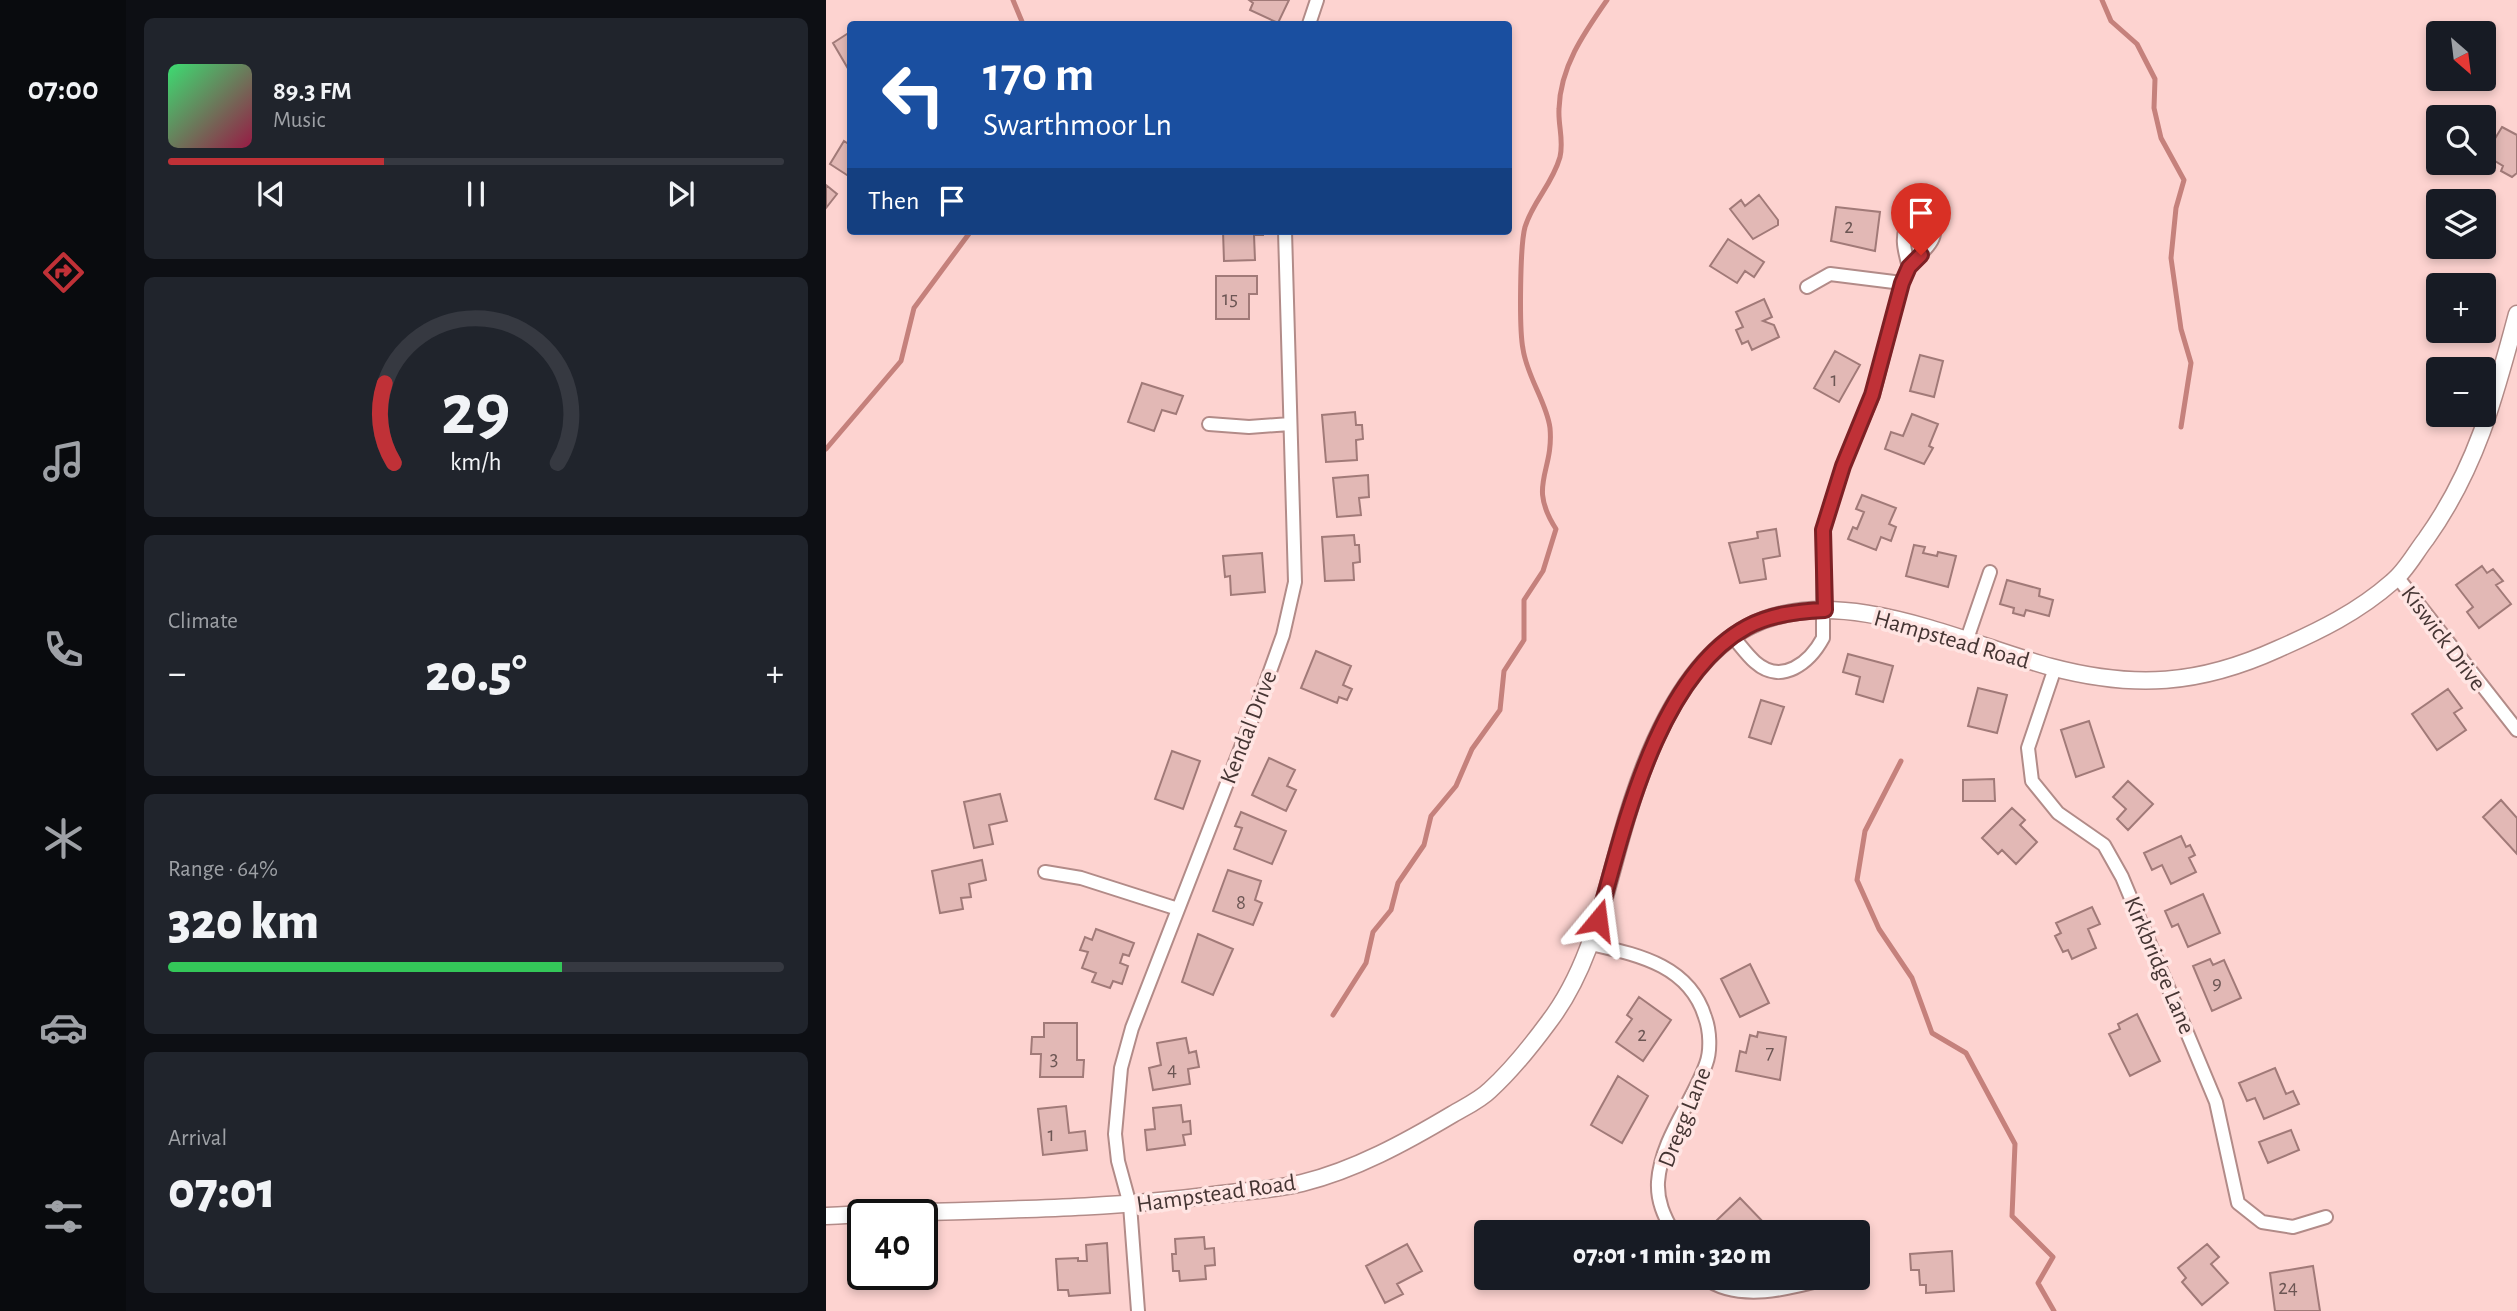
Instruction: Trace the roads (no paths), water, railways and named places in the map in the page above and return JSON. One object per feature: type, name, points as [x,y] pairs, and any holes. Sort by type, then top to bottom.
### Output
[{"type":"street","points":[[1310,21],[1317,0]]},
{"type":"street","name":"Kendal Drive","points":[[1138,1311],[1130,1205],[1118,1161],[1115,1134],[1121,1068],[1178,909],[1264,688],[1292,595],[1295,528],[1285,235]]},
{"type":"street","points":[[1733,637],[1757,664],[1774,671],[1802,666],[1815,653],[1823,638],[1823,530],[1843,466],[1872,395],[1902,283],[1909,267]]},
{"type":"street","points":[[1807,287],[1830,274],[1902,283]]},
{"type":"street","name":"Hampstead Road","points":[[826,1216],[1130,1205],[1302,1183],[1400,1145],[1487,1093],[1551,1020],[1591,944],[1631,803],[1670,712],[1686,682],[1733,637],[1747,627],[1787,613],[1825,610],[1877,615],[2055,668],[2111,680],[2170,682],[2248,662],[2318,631],[2359,608],[2398,578],[2447,509],[2479,447],[2517,314]]},
{"type":"street","points":[[1209,424],[1249,427],[1290,424]]},
{"type":"street","points":[[1966,642],[1990,572]]},
{"type":"street","name":"Kiswick Drive","points":[[2398,578],[2517,730]]},
{"type":"street","name":"Kirkbridge Lane","points":[[2055,668],[2028,748],[2032,780],[2058,813],[2104,845],[2122,877],[2216,1102],[2238,1203],[2262,1222],[2293,1227],[2326,1217]]},
{"type":"street","points":[[1045,872],[1081,878],[1178,909]]},
{"type":"street","name":"Dregg Lane","points":[[1591,944],[1644,956],[1671,969],[1689,986],[1702,1005],[1709,1028],[1708,1061],[1666,1148],[1658,1181],[1661,1209],[1666,1220]]},
{"type":"street","points":[[1756,1290],[1774,1290]]},
{"type":"waterway","points":[[1013,0],[1022,21]]},
{"type":"waterway","points":[[1333,1015],[1366,963],[1373,932],[1391,910],[1398,883],[1424,845],[1431,816],[1456,786],[1472,749],[1500,710],[1504,671],[1524,640],[1524,600],[1543,571],[1556,529],[1543,501],[1542,489],[1549,456],[1550,428],[1525,359],[1522,339],[1523,237],[1528,218],[1560,157],[1560,94],[1564,79],[1582,38],[1607,0]]},
{"type":"waterway","points":[[2102,0],[2111,21],[2137,44],[2155,79],[2154,108],[2161,138],[2184,180],[2176,208],[2171,258],[2181,329],[2191,363],[2181,427]]},
{"type":"waterway","points":[[826,449],[901,361],[914,308],[968,235]]},
{"type":"waterway","points":[[1901,761],[1865,831],[1857,880],[1879,929],[1912,978],[1932,1033],[1966,1053],[2015,1144],[2012,1216],[2053,1257],[2038,1283],[2054,1311]]}]
